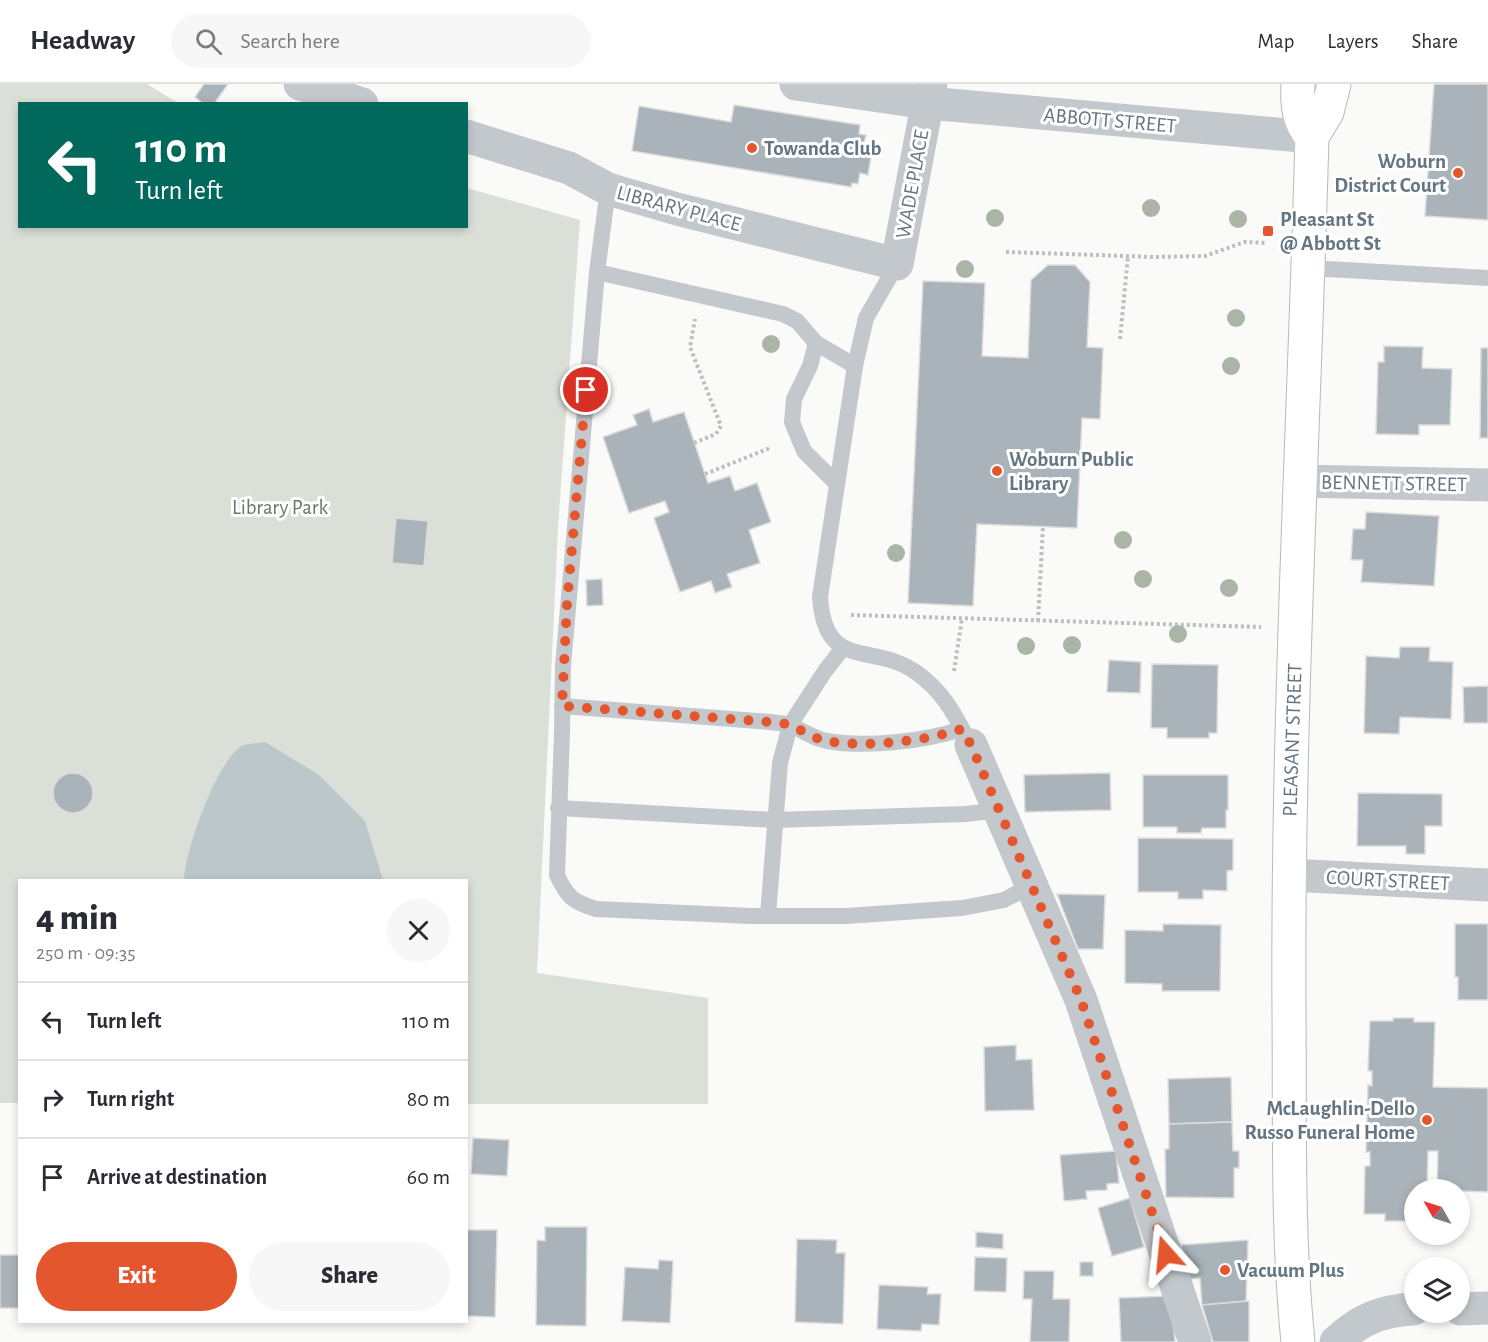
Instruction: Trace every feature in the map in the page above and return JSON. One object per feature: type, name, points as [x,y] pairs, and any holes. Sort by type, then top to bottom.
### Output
[{"type":"main road","name":"PLEASANT STREET","points":[[1298,84],[1300,120],[1312,137]]},
{"type":"main road","name":"PLEASANT STREET","points":[[1298,1342],[1291,1260],[1288,875],[1295,629],[1312,137],[1327,112],[1334,84]]},
{"type":"street","points":[[300,84],[356,102]]},
{"type":"street","points":[[796,84],[929,94]]},
{"type":"street","name":"ABBOTT STREET","points":[[929,94],[1312,137]]},
{"type":"street","name":"WADE PLACE","points":[[897,264],[929,94]]},
{"type":"street","name":"LIBRARY PLACE","points":[[468,137],[569,168],[608,189],[677,209],[897,264]]},
{"type":"street","name":"BENNETT STREET","points":[[1300,481],[1488,485]]},
{"type":"street","points":[[967,737],[1081,1000],[1195,1342]]},
{"type":"street","name":"COURT STREET","points":[[1288,875],[1488,885]]},
{"type":"street","points":[[1470,1309],[1488,1308]]},
{"type":"street","points":[[1336,1342],[1362,1321],[1374,1315],[1404,1310]]},
{"type":"lane","points":[[608,189],[597,272],[567,604],[557,875],[565,893],[578,903],[596,909],[846,916],[962,908],[1004,900],[1032,885]]},
{"type":"lane","points":[[897,264],[866,318],[855,366],[820,597],[821,614],[831,638],[843,648],[894,660],[916,672],[942,694],[967,737]]},
{"type":"lane","points":[[1309,268],[1488,278]]},
{"type":"lane","points":[[597,272],[783,314],[796,321],[816,343],[855,366]]},
{"type":"lane","points":[[816,343],[810,366],[794,399],[792,422],[804,451],[836,483]]},
{"type":"lane","points":[[768,915],[780,763],[790,725],[843,648]]},
{"type":"lane","points":[[562,706],[790,725],[825,741],[852,743],[942,736],[967,737]]},
{"type":"lane","points":[[558,808],[775,820],[966,814],[999,810]]},
{"type":"path","points":[[1006,252],[1205,256],[1245,242],[1267,243]]},
{"type":"path","points":[[1120,339],[1128,256]]},
{"type":"path","points":[[694,443],[716,434],[721,426],[689,342],[700,295]]},
{"type":"path","points":[[705,474],[770,448]]},
{"type":"path","points":[[1038,621],[1043,526]]},
{"type":"path","points":[[821,614],[1295,629]]},
{"type":"path","points":[[942,694],[955,668],[962,619]]},
{"type":"green space","name":"Library Park","points":[[0,84],[147,84],[176,102],[18,102],[18,228],[468,228],[468,188],[580,220],[558,528],[537,973],[708,998],[708,1104],[468,1104],[468,879],[18,879],[18,1103],[0,1103]]},
{"type":"shaded area","points":[[265,742],[319,775],[365,821],[383,879],[184,879],[185,867],[196,830],[213,787],[232,754],[247,744]]},
{"type":"building","points":[[204,84],[228,84],[215,102],[201,102],[195,97]]},
{"type":"building","name":"Woburn District Court","points":[[1434,84],[1488,84],[1488,220],[1425,216]]},
{"type":"building","name":"Towanda Club","points":[[734,105],[860,125],[859,134],[866,135],[864,143],[873,145],[868,175],[860,173],[858,184],[852,183],[851,187],[632,151],[639,106],[731,122]]},
{"type":"building","name":"Woburn Public Library","points":[[1048,265],[1075,265],[1090,282],[1087,347],[1103,348],[1100,419],[1082,418],[1077,528],[977,524],[973,606],[908,603],[923,281],[985,283],[982,356],[1028,358],[1031,280]]},
{"type":"building","points":[[1384,346],[1423,347],[1422,368],[1452,369],[1450,425],[1419,425],[1419,435],[1376,434],[1378,362],[1384,362]]},
{"type":"building","points":[[1481,348],[1488,348],[1488,438],[1480,438]]},
{"type":"building","points":[[649,409],[653,422],[684,412],[708,483],[730,476],[735,491],[757,483],[771,522],[749,530],[760,563],[727,574],[732,587],[715,593],[711,581],[680,592],[654,518],[669,512],[665,501],[629,513],[603,437],[637,425],[633,415]]},
{"type":"building","points":[[1366,512],[1439,516],[1434,586],[1361,582],[1363,560],[1351,560],[1353,529],[1365,529]]},
{"type":"building","points":[[396,518],[428,521],[424,566],[392,563]]},
{"type":"building","points":[[602,579],[603,605],[587,606],[586,580]]},
{"type":"building","points":[[1400,647],[1430,647],[1429,661],[1453,662],[1451,719],[1400,717],[1399,734],[1364,733],[1366,656],[1399,658]]},
{"type":"building","points":[[1109,660],[1141,662],[1140,693],[1107,692]]},
{"type":"building","points":[[1152,664],[1218,665],[1217,733],[1209,733],[1209,738],[1167,738],[1167,728],[1151,728]]},
{"type":"building","points":[[1488,686],[1488,723],[1464,723],[1463,687]]},
{"type":"building","points":[[73,773],[87,779],[93,793],[87,807],[73,813],[59,807],[53,793],[59,779]]},
{"type":"building","points":[[1110,773],[1111,810],[1025,812],[1024,775]]},
{"type":"building","points":[[1143,775],[1228,775],[1226,828],[1202,828],[1201,833],[1177,833],[1177,827],[1143,827]]},
{"type":"building","points":[[1358,793],[1442,794],[1442,826],[1425,826],[1425,854],[1406,854],[1406,846],[1357,846]]},
{"type":"building","points":[[1138,838],[1233,839],[1233,870],[1227,871],[1227,891],[1203,890],[1203,899],[1178,899],[1178,892],[1138,892]]},
{"type":"building","points":[[1057,894],[1105,895],[1103,949],[1078,949]]},
{"type":"building","points":[[1163,924],[1221,925],[1220,991],[1162,991],[1162,984],[1125,983],[1125,930],[1163,931]]},
{"type":"building","points":[[1455,924],[1488,924],[1488,1000],[1458,1000],[1458,977],[1455,977]]},
{"type":"building","name":"McLaughlin-Dello Russo Funeral Home","points":[[1393,1018],[1414,1018],[1414,1022],[1435,1022],[1433,1087],[1488,1088],[1488,1192],[1470,1191],[1470,1179],[1437,1179],[1438,1151],[1428,1151],[1427,1179],[1404,1179],[1404,1221],[1385,1221],[1385,1214],[1364,1214],[1365,1166],[1370,1166],[1370,1152],[1366,1152],[1368,1085],[1372,1086],[1372,1071],[1368,1071],[1370,1021],[1393,1021]]},
{"type":"building","points":[[1016,1045],[1016,1060],[1032,1059],[1034,1110],[985,1111],[984,1047]]},
{"type":"building","points":[[1231,1077],[1232,1122],[1169,1124],[1168,1079]]},
{"type":"building","points":[[1232,1122],[1233,1151],[1239,1151],[1239,1168],[1234,1168],[1234,1198],[1166,1197],[1165,1149],[1169,1149],[1169,1124]]},
{"type":"building","points":[[473,1138],[509,1140],[507,1176],[471,1174]]},
{"type":"building","points":[[1116,1151],[1119,1183],[1107,1184],[1107,1190],[1086,1191],[1087,1199],[1064,1201],[1060,1155]]},
{"type":"building","points":[[1130,1198],[1144,1247],[1112,1256],[1098,1208]]},
{"type":"building","points":[[545,1227],[587,1227],[586,1326],[536,1325],[537,1240],[545,1241]]},
{"type":"building","points":[[468,1230],[497,1230],[495,1317],[468,1316]]},
{"type":"building","points":[[976,1232],[1003,1234],[1003,1249],[976,1247]]},
{"type":"building","points":[[797,1239],[837,1240],[836,1253],[845,1253],[843,1324],[795,1322]]},
{"type":"building","points":[[1248,1240],[1246,1301],[1202,1305],[1200,1278],[1190,1279],[1181,1245]]},
{"type":"building","points":[[0,1255],[18,1255],[18,1308],[0,1308]]},
{"type":"building","points":[[975,1257],[1007,1258],[1006,1292],[974,1291]]},
{"type":"building","points":[[659,1260],[673,1261],[670,1323],[622,1321],[625,1267],[658,1269]]},
{"type":"building","points":[[1080,1262],[1093,1262],[1093,1276],[1080,1276]]},
{"type":"building","points":[[1024,1271],[1054,1271],[1053,1299],[1070,1299],[1069,1342],[1030,1342],[1032,1299],[1023,1299]]},
{"type":"building","points":[[879,1285],[928,1287],[927,1294],[941,1294],[939,1325],[922,1324],[921,1331],[877,1329]]},
{"type":"building","points":[[1169,1296],[1175,1342],[1121,1342],[1119,1298]]},
{"type":"building","points":[[1249,1301],[1249,1342],[1213,1342],[1202,1305]]},
{"type":"place","name":"Towanda Club","points":[[752,148]]},
{"type":"place","name":"Woburn District Court","points":[[1458,173]]},
{"type":"place","name":"Pleasant St @ Abbott St","points":[[1268,231]]},
{"type":"place","name":"Woburn Public Library","points":[[997,471]]},
{"type":"place","name":"McLaughlin-Dello Russo Funeral Home","points":[[1427,1120]]},
{"type":"place","name":"Vacuum Plus","points":[[1225,1270]]},
{"type":"route","points":[[586,390],[567,604],[562,706],[770,722],[790,725],[825,741],[852,743],[913,740],[942,736],[962,729],[971,745],[1081,1000],[1166,1254]]}]
